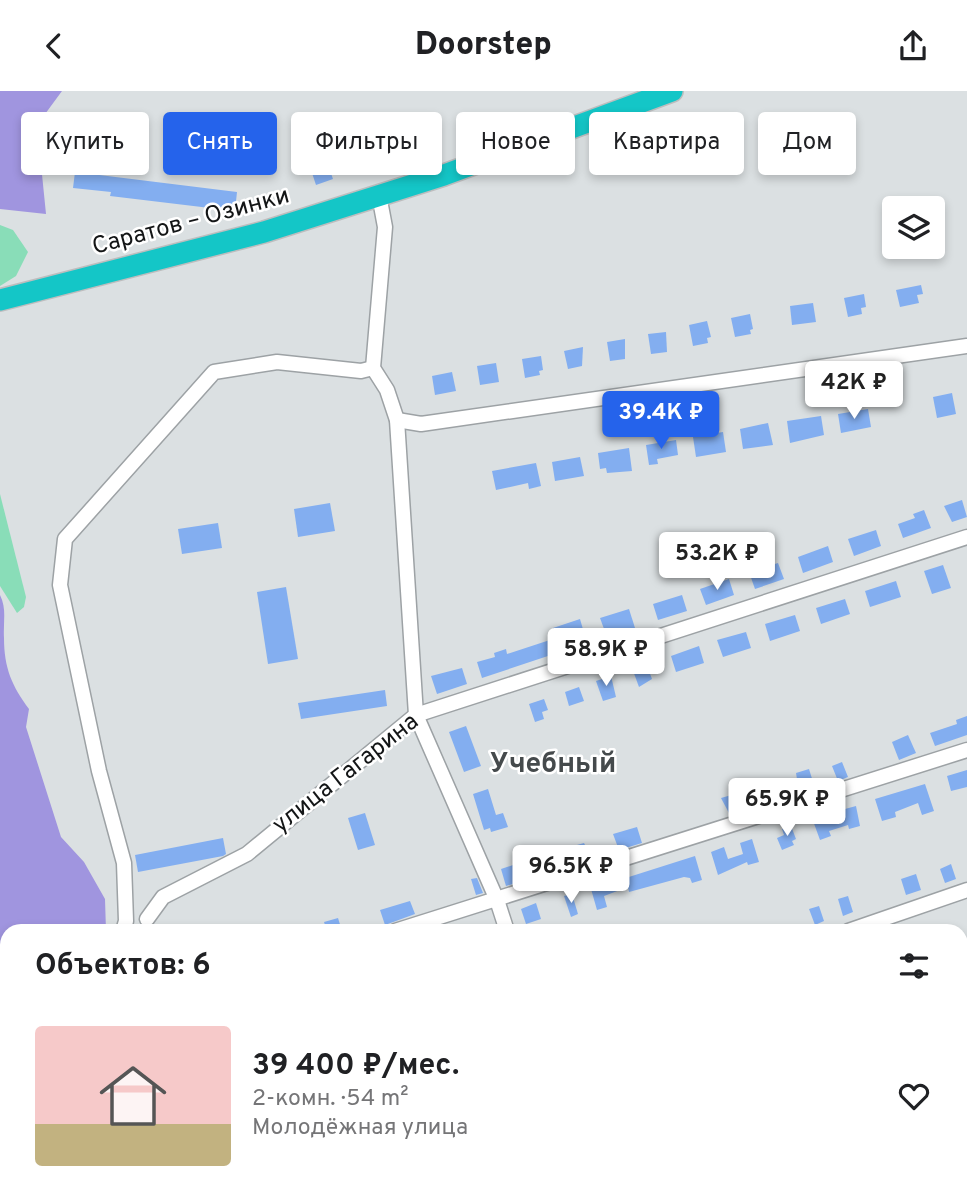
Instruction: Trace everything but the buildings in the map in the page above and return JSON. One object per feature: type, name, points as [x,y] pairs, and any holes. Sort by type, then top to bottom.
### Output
[{"type":"highway","name":"Саратов – Озинки","points":[[0,300],[264,232],[379,195],[671,91]]},
{"type":"street","points":[[379,195],[385,227],[373,368],[387,390],[397,420],[416,715],[497,900],[505,924]]},
{"type":"street","points":[[397,420],[421,424],[967,346]]},
{"type":"street","points":[[125,924],[124,863],[99,771],[60,585],[65,539],[214,372],[277,362],[361,371],[373,368]]},
{"type":"street","name":"улица Гагарина","points":[[150,924],[163,897],[247,854],[416,715],[967,537]]},
{"type":"street","points":[[418,924],[967,750]]},
{"type":"street","points":[[869,924],[967,890]]},
{"type":"green space","points":[[0,225],[13,230],[28,252],[16,276],[0,286]]},
{"type":"green space","points":[[0,494],[26,597],[24,607],[17,613],[0,586]]},
{"type":"shaded area","points":[[0,91],[62,91],[47,112],[21,112],[21,175],[42,175],[46,214],[0,209]]},
{"type":"shaded area","points":[[0,595],[4,611],[7,668],[29,709],[26,727],[61,837],[84,862],[105,899],[106,924],[0,924]]},
{"type":"district","name":"Учебный","points":[[553,765]]}]
